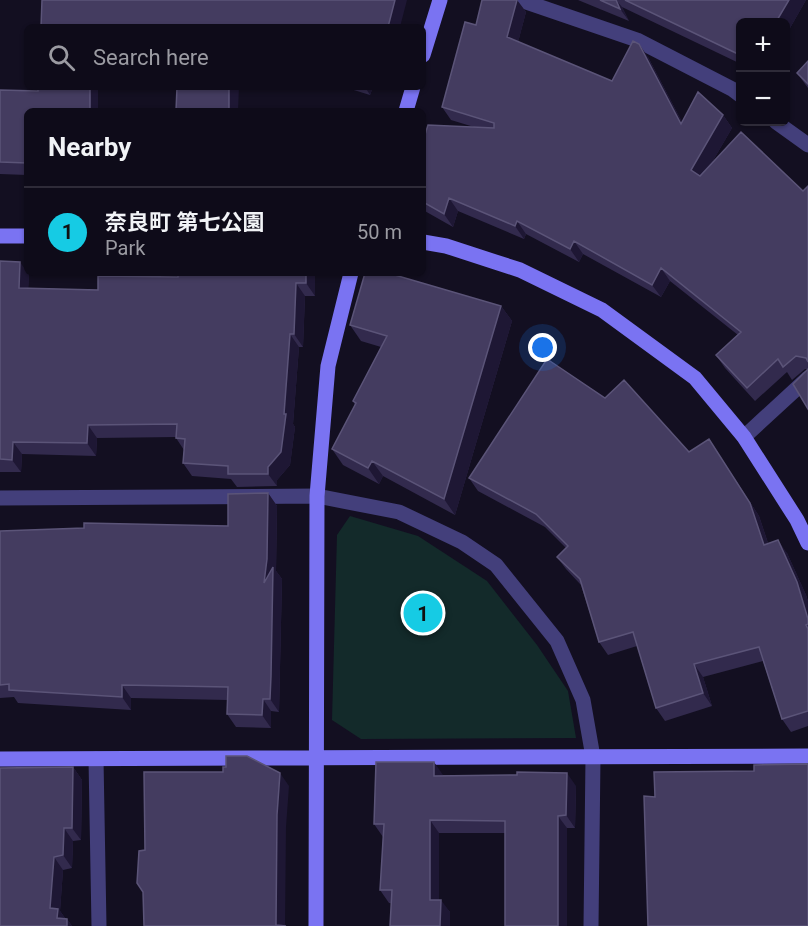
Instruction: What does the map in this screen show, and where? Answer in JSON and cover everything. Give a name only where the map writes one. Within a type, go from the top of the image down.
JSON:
[{"type":"street","points":[[426,45],[440,0]]},
{"type":"street","points":[[520,0],[637,40],[736,92]]},
{"type":"street","points":[[407,108],[412,90]]},
{"type":"street","points":[[782,126],[808,145]]},
{"type":"street","points":[[0,236],[24,236]]},
{"type":"street","points":[[426,243],[446,246],[520,270],[602,310],[695,378],[744,437],[797,520],[808,543]]},
{"type":"street","points":[[316,926],[317,496],[328,366],[350,276]]},
{"type":"street","points":[[744,437],[808,378]]},
{"type":"street","points":[[0,498],[317,496],[399,512],[462,542],[496,565],[557,641],[583,699],[592,757],[591,926]]},
{"type":"street","points":[[0,759],[808,756]]},
{"type":"street","points":[[96,759],[99,926]]},
{"type":"green space","points":[[350,516],[418,536],[487,581],[537,645],[568,691],[576,738],[361,739],[332,720],[337,535]]},
{"type":"building","points":[[42,0],[395,0],[389,24],[41,24]]},
{"type":"building","points":[[482,0],[517,0],[507,37],[612,81],[633,41],[639,44],[681,124],[698,92],[723,115],[691,170],[700,176],[741,132],[803,191],[808,186],[808,362],[806,358],[796,356],[783,367],[778,359],[747,388],[716,355],[741,332],[661,268],[652,285],[574,241],[570,249],[517,221],[515,226],[449,198],[444,214],[426,204],[426,131],[428,125],[494,128],[494,123],[442,107],[465,22],[476,25]]},
{"type":"building","points":[[600,0],[616,0],[620,9]]},
{"type":"building","points":[[625,0],[789,0],[778,18],[736,18],[736,53]]},
{"type":"building","points":[[808,61],[808,84],[797,73]]},
{"type":"building","points":[[0,90],[90,90],[90,108],[24,108],[24,163],[0,162]]},
{"type":"building","points":[[177,90],[229,90],[229,108],[176,108]]},
{"type":"building","points":[[0,261],[20,262],[19,288],[98,290],[98,276],[306,276],[306,283],[296,283],[294,334],[290,334],[284,414],[286,414],[281,452],[268,467],[268,474],[228,474],[228,466],[183,463],[185,439],[176,438],[177,424],[88,425],[87,443],[13,442],[12,460],[0,459]]},
{"type":"building","points":[[364,276],[398,276],[501,306],[444,499],[372,461],[368,468],[332,449],[356,403],[353,401],[387,336],[350,325]]},
{"type":"building","points":[[547,359],[605,398],[624,380],[689,452],[709,439],[750,503],[764,545],[778,540],[797,582],[808,619],[806,625],[808,629],[808,711],[782,719],[759,647],[694,664],[703,693],[656,708],[633,632],[599,642],[580,579],[557,557],[568,546],[536,514],[469,478]]},
{"type":"building","points":[[808,369],[808,409],[793,384]]},
{"type":"building","points":[[268,493],[267,559],[264,583],[273,567],[271,676],[270,699],[263,699],[262,715],[227,714],[228,687],[122,685],[122,697],[9,690],[9,684],[0,685],[0,531],[84,528],[84,523],[228,526],[228,494]]},
{"type":"building","points":[[226,756],[247,756],[280,773],[277,815],[276,925],[286,926],[144,926],[143,892],[137,883],[139,851],[145,850],[144,772],[223,772],[223,767],[226,767]]},
{"type":"building","points":[[376,762],[434,762],[434,776],[517,775],[517,772],[567,773],[566,815],[558,816],[558,926],[505,926],[505,821],[430,820],[430,900],[441,900],[440,926],[390,926],[392,890],[380,890],[384,824],[374,824]]},
{"type":"building","points":[[808,764],[808,926],[648,926],[644,796],[655,797],[654,772],[754,771],[754,765]]},
{"type":"building","points":[[73,767],[72,828],[64,828],[63,855],[54,857],[50,908],[58,909],[57,918],[67,919],[67,926],[0,926],[0,768]]},
{"type":"place","name":"奈良町 第七公園","points":[[423,613]]}]
